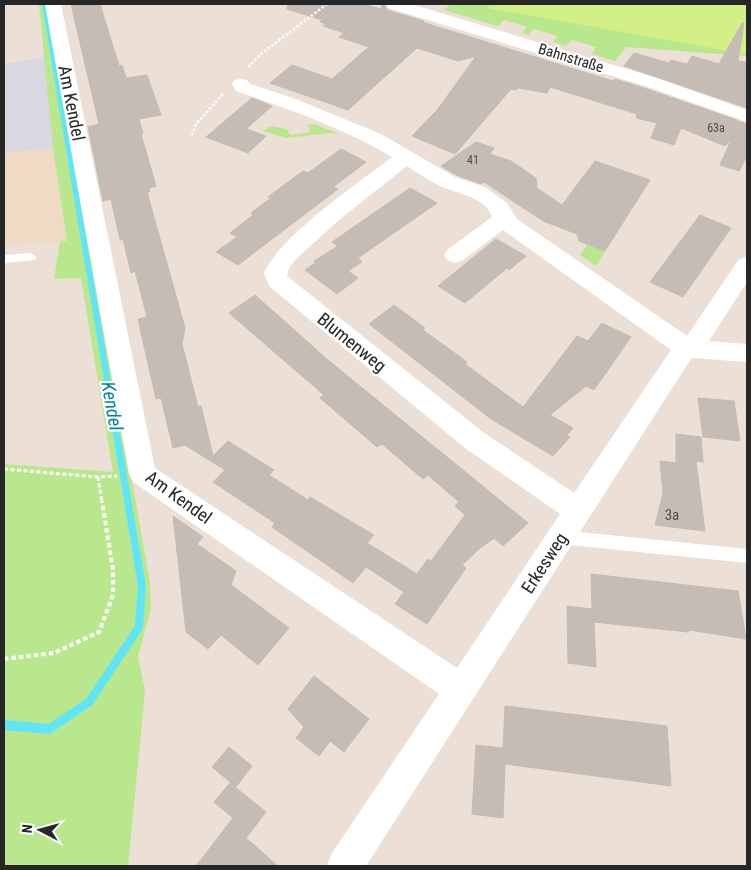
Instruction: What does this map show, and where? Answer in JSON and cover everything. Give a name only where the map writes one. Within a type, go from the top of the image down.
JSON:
[{"type":"street","name":"Am Kendel","points":[[54,4],[143,474],[460,689]]},
{"type":"street","name":"Bahnstraße","points":[[394,4],[651,82],[747,116]]},
{"type":"street","points":[[238,80],[242,87],[346,126],[407,156],[454,186],[478,192],[500,208],[504,220],[660,331],[691,349],[747,353]]},
{"type":"street","name":"Blumenweg","points":[[407,156],[331,215],[287,255],[279,264],[275,273],[277,280],[474,440],[578,511]]},
{"type":"street","points":[[455,255],[491,227],[504,220]]},
{"type":"street","name":"Erkesweg","points":[[345,866],[678,358],[683,352],[691,349],[747,265]]},
{"type":"lane","points":[[4,259],[31,257]]},
{"type":"lane","points":[[560,537],[747,556]]},
{"type":"path","points":[[192,135],[196,124],[261,54],[327,4]]},
{"type":"path","points":[[4,469],[98,477],[113,476]]},
{"type":"path","points":[[4,659],[54,653],[99,632],[108,614],[113,595],[113,570],[98,477]]},
{"type":"shaded area","points":[[45,57],[53,148],[4,153],[4,64]]},
{"type":"shaded area","points":[[53,148],[67,241],[4,245],[4,153]]},
{"type":"green space","points":[[39,4],[47,4],[150,582],[151,609],[138,656],[145,691],[128,866],[4,866],[4,464],[113,472],[81,278],[54,279],[60,241],[67,241],[53,148]]},
{"type":"green space","points":[[450,4],[747,4],[747,56],[626,47],[615,61],[592,54],[596,47],[572,40],[566,46],[553,42],[558,36],[534,29],[528,35],[522,33],[527,27],[504,20],[498,26],[444,10]]},
{"type":"green space","points":[[490,4],[747,4],[747,42],[745,54],[488,8]]},
{"type":"green space","points":[[314,124],[341,135],[331,133],[286,138],[263,131],[270,126],[287,129],[290,135],[310,132],[308,125]]},
{"type":"green space","points":[[587,244],[605,251],[596,266],[580,255]]},
{"type":"building","points":[[71,4],[100,4],[119,66],[122,65],[126,78],[147,75],[161,115],[139,119],[143,133],[141,134],[156,186],[149,188],[150,192],[147,192],[185,328],[182,344],[198,407],[201,406],[213,456],[228,441],[274,470],[269,475],[308,500],[310,497],[374,535],[367,543],[417,574],[428,559],[431,561],[465,515],[455,506],[459,502],[428,475],[423,479],[382,444],[377,447],[320,398],[324,395],[229,313],[255,295],[328,360],[528,523],[503,546],[494,538],[462,565],[466,568],[427,624],[395,604],[404,592],[366,567],[353,583],[272,527],[275,523],[213,482],[225,470],[185,445],[173,448],[161,398],[156,399],[138,319],[147,317],[135,271],[131,273],[123,239],[120,240],[111,199],[103,201],[88,127],[99,124]]},
{"type":"building","points":[[288,4],[363,4],[381,9],[382,4],[384,4],[387,10],[424,21],[422,22],[613,81],[615,79],[644,88],[737,120],[737,124],[738,121],[747,124],[747,156],[739,171],[720,165],[731,140],[725,146],[681,128],[674,145],[651,138],[657,123],[636,118],[637,114],[550,87],[547,93],[518,88],[516,90],[511,89],[455,154],[412,136],[438,109],[476,56],[458,61],[417,48],[348,110],[270,83],[292,65],[332,79],[369,47],[339,37],[344,33],[323,26],[326,24],[320,22],[322,20],[287,9]]},
{"type":"building","points":[[742,23],[744,23],[738,61],[747,62],[747,108],[624,66],[634,53],[669,63],[671,60],[687,64],[692,56],[719,64]]},
{"type":"building","points":[[252,98],[272,106],[246,129],[266,136],[248,153],[206,137]]},
{"type":"building","points":[[476,142],[494,148],[490,154],[511,161],[536,178],[537,188],[562,205],[595,161],[650,180],[605,251],[579,241],[577,234],[543,221],[484,182],[481,184],[456,175],[441,166]]},
{"type":"building","points":[[341,149],[366,162],[333,187],[338,189],[238,265],[216,252],[237,237],[230,233],[253,215],[251,213],[271,198],[268,197],[303,171],[308,173]]},
{"type":"building","points":[[410,188],[437,203],[358,258],[362,262],[348,271],[358,278],[337,294],[305,270],[316,262],[314,261],[338,246],[332,242]]},
{"type":"building","points":[[700,215],[731,228],[683,297],[650,282]]},
{"type":"building","points":[[496,239],[526,256],[509,270],[507,268],[465,303],[438,286]]},
{"type":"building","points":[[394,305],[425,328],[423,330],[467,362],[465,364],[523,407],[577,336],[588,341],[602,323],[631,337],[594,390],[586,386],[550,415],[573,428],[567,435],[570,437],[553,456],[491,419],[369,324]]},
{"type":"building","points":[[698,398],[734,401],[740,441],[703,437]]},
{"type":"building","points":[[676,434],[701,437],[703,462],[696,461],[705,531],[655,525],[663,493],[660,461],[676,463]]},
{"type":"building","points":[[173,516],[203,537],[197,544],[236,571],[231,585],[289,628],[258,665],[221,635],[208,649],[186,632]]},
{"type":"building","points":[[591,574],[738,591],[746,639],[689,630],[688,632],[594,622],[596,667],[568,663],[567,606],[592,609]]},
{"type":"building","points":[[314,676],[369,719],[344,752],[330,741],[319,756],[296,738],[304,727],[288,709]]},
{"type":"building","points":[[505,706],[667,726],[671,786],[505,764],[503,818],[472,814],[476,745],[503,748]]},
{"type":"building","points":[[229,747],[252,766],[236,787],[212,767]]},
{"type":"building","points":[[230,783],[266,812],[246,838],[278,866],[196,866],[233,818],[214,802]]},
{"type":"waterway","name":"Kendel","points":[[4,725],[50,729],[89,702],[139,627],[142,586],[44,4]]}]
